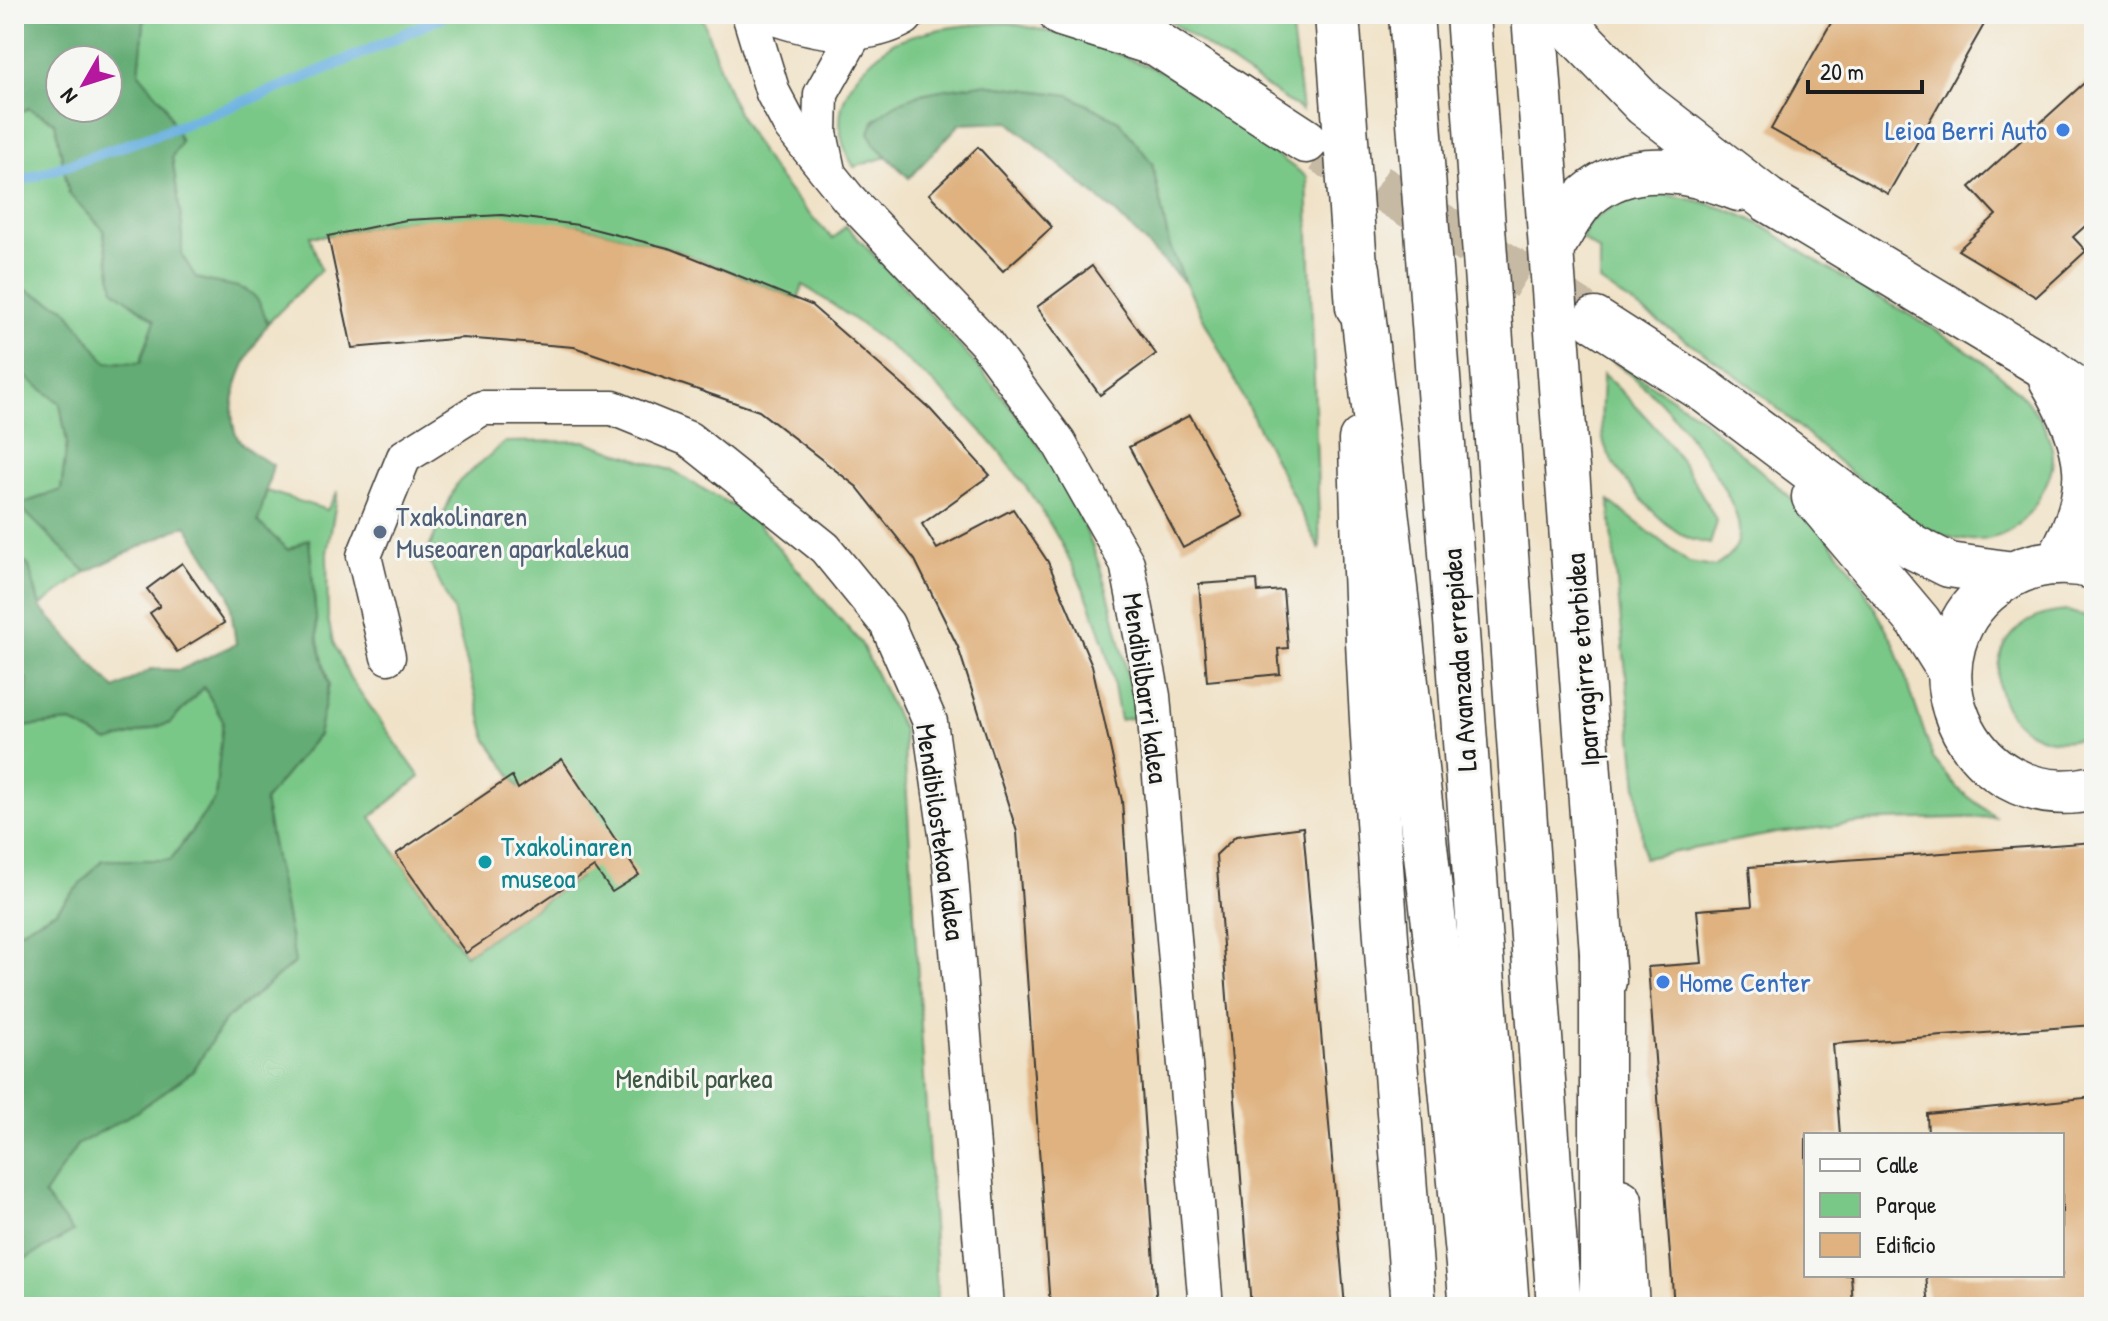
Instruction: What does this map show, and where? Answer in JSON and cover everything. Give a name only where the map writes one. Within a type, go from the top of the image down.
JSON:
[{"type":"main road","points":[[778,14],[816,26],[858,28],[902,14]]},
{"type":"main road","points":[[1061,14],[1159,45]]},
{"type":"main road","points":[[1121,14],[1159,45],[1306,141]]},
{"type":"main road","points":[[1337,14],[1358,269],[1441,984],[1472,1307]]},
{"type":"main road","name":"La Avanzada errepidea","points":[[1411,14],[1507,1307]]},
{"type":"main road","name":"La Avanzada errepidea","points":[[1468,14],[1559,1307]]},
{"type":"main road","name":"Iparragirre etorbidea","points":[[1534,14],[1627,1307]]},
{"type":"main road","points":[[1564,14],[1576,34],[1644,104],[1768,200],[2044,366],[2079,391],[2094,407]]},
{"type":"main road","points":[[1552,248],[1586,196],[1632,171],[1672,170],[1718,181],[1768,200]]},
{"type":"main road","points":[[1358,269],[1364,554],[1385,916],[1414,1307]]},
{"type":"main road","points":[[1595,320],[1707,392],[1913,547],[1949,565],[2013,574],[2076,565],[2087,472],[2067,405],[2044,366]]},
{"type":"main road","points":[[1707,392],[1844,528],[1919,622],[1949,670]]},
{"type":"main road","points":[[2013,574],[1993,586],[1969,613],[1953,646],[1949,670],[1950,695],[1957,719],[1968,741],[1985,761],[2028,786],[2053,792],[2094,788]]},
{"type":"main road","points":[[1602,942],[1602,1307]]},
{"type":"street","name":"Mendibilbarri kalea","points":[[749,14],[773,93],[791,127],[848,198],[985,342],[1059,443],[1127,563],[1153,696],[1206,1307]]},
{"type":"street","name":"Mendibilbarri kalea","points":[[828,172],[820,133],[821,94],[858,28]]},
{"type":"street","name":"Mendibilostekoa kalea","points":[[388,657],[364,556],[404,457],[482,408],[613,408],[664,428],[689,439],[825,548],[887,624],[930,722],[950,863],[986,1307]]},
{"type":"green space","points":[[14,14],[145,14],[139,73],[164,103],[181,142],[172,157],[182,226],[182,255],[196,278],[242,288],[257,299],[263,309],[267,324],[240,375],[232,418],[241,443],[273,465],[258,522],[288,550],[309,539],[318,641],[329,685],[318,735],[264,801],[295,962],[224,1021],[193,1071],[136,1112],[77,1145],[44,1195],[73,1232],[14,1265],[14,934],[56,911],[102,860],[171,860],[215,799],[223,721],[204,687],[170,723],[108,742],[71,722],[21,727],[28,680],[14,670],[14,554],[29,566],[40,607],[115,689],[151,669],[180,670],[236,644],[229,594],[186,525],[86,572],[18,505],[61,490],[67,443],[60,403],[14,368],[14,281],[17,286],[65,308],[106,362],[140,363],[155,320],[114,290],[103,229],[69,194],[55,124],[124,124],[124,44],[44,44],[44,116],[28,108],[14,118]]},
{"type":"green space","points":[[145,14],[701,14],[739,115],[774,172],[833,239],[846,226],[942,326],[1003,397],[1056,473],[1078,513],[1098,562],[1136,717],[1120,720],[1107,652],[1081,584],[1054,530],[1022,481],[986,436],[946,395],[902,356],[803,285],[798,299],[672,249],[578,225],[406,220],[328,236],[310,236],[321,270],[267,324],[262,310],[249,293],[196,278],[182,255],[182,226],[172,157],[139,73]]},
{"type":"green space","points":[[1159,14],[1290,14],[1302,111],[1165,18]]},
{"type":"green space","points":[[1009,23],[1074,37],[1163,72],[1307,177],[1320,550],[1186,284],[1169,244],[1152,163],[1068,95],[983,84],[918,94],[874,120],[869,132],[886,157],[854,167],[842,137],[842,109],[853,82],[874,58],[896,41],[926,32],[967,25]]},
{"type":"green space","points":[[983,84],[1069,95],[1119,121],[1152,163],[1169,244],[1186,284],[1117,214],[1009,122],[960,124],[909,178],[874,144],[869,132],[889,108],[918,95]]},
{"type":"green space","points":[[28,108],[44,116],[44,124],[55,124],[69,194],[103,229],[114,290],[155,320],[140,363],[106,362],[65,308],[17,286],[14,281],[14,118]]},
{"type":"green space","points":[[1636,191],[1699,201],[1748,218],[1957,343],[2005,380],[2037,415],[2048,434],[2053,455],[2050,475],[2026,517],[2004,534],[1990,539],[1956,539],[1932,531],[1877,494],[1744,381],[1600,282],[1600,252],[1582,239],[1589,223]]},
{"type":"green space","points":[[1603,353],[1699,416],[1808,513],[1858,578],[1894,643],[1933,758],[1957,788],[1995,817],[1884,820],[1777,833],[1644,858],[1609,501],[1689,563],[1714,567],[1734,550],[1739,534],[1737,520],[1722,485],[1686,431],[1650,392]]},
{"type":"green space","points":[[14,368],[60,403],[67,443],[61,490],[19,505],[86,572],[40,606],[29,566],[14,554]]},
{"type":"green space","points":[[1603,374],[1654,425],[1693,479],[1717,522],[1710,544],[1675,530],[1638,496],[1617,468],[1604,443],[1601,418]]},
{"type":"green space","name":"Mendibil parkea","points":[[584,441],[670,470],[752,517],[861,643],[903,730],[938,1307],[14,1307],[14,1265],[73,1232],[43,1195],[77,1145],[136,1112],[193,1071],[224,1021],[295,962],[264,801],[318,735],[329,684],[318,641],[309,539],[288,550],[257,522],[267,491],[327,510],[338,491],[327,553],[328,618],[333,642],[350,678],[420,777],[371,817],[465,955],[580,877],[487,740],[453,610],[426,555],[457,483],[505,442]]},
{"type":"green space","points":[[2067,611],[2094,619],[2094,734],[2059,740],[2030,733],[2010,715],[2000,690],[1999,664],[2009,639],[2031,620]]},
{"type":"green space","points":[[14,670],[28,680],[22,727],[71,722],[108,742],[170,723],[204,687],[223,721],[215,799],[170,860],[102,860],[56,911],[14,934]]},
{"type":"building","points":[[1836,14],[1990,14],[1888,194],[1771,129]]},
{"type":"building","name":"Leioa Berri Auto","points":[[2094,74],[2094,218],[2073,237],[2086,251],[2036,297],[1958,250],[1996,215],[1970,187]]},
{"type":"building","points":[[978,147],[1052,227],[1003,271],[929,194]]},
{"type":"building","points":[[502,215],[578,225],[672,249],[811,305],[930,409],[990,475],[922,524],[937,549],[1013,509],[1048,562],[1092,665],[1122,801],[1157,1307],[1050,1307],[1017,832],[958,647],[915,560],[857,487],[759,411],[574,347],[463,338],[352,348],[328,236],[406,220]]},
{"type":"building","points":[[1092,266],[1156,354],[1100,395],[1037,307]]},
{"type":"building","points":[[1190,415],[1244,516],[1183,548],[1129,447]]},
{"type":"building","points":[[182,563],[224,623],[177,652],[150,613],[160,606],[147,589]]},
{"type":"building","points":[[1257,580],[1258,592],[1283,590],[1288,648],[1278,649],[1280,674],[1207,681],[1199,584]]},
{"type":"building","name":"Txakolinaren museoa","points":[[562,759],[639,875],[612,892],[594,867],[466,953],[396,854],[512,776],[518,789]]},
{"type":"building","points":[[1303,827],[1345,1307],[1251,1307],[1216,855],[1236,836]]},
{"type":"building","points":[[2094,842],[2094,1025],[1833,1044],[1840,1133],[1804,1133],[1804,1277],[1851,1277],[1853,1307],[1674,1307],[1648,967],[1702,963],[1697,910],[1752,906],[1749,867]]},
{"type":"building","points":[[2094,1097],[2094,1304],[1929,1307],[1926,1277],[2064,1277],[2064,1133],[1928,1133],[1927,1114]]},
{"type":"waterway","points":[[14,183],[234,106],[447,14]]},
{"type":"tunnel","points":[[1321,151],[1583,313]]},
{"type":"place","name":"Leioa Berri Auto","points":[[2063,130]]},
{"type":"place","name":"Txakolinaren Museoaren aparkalekua","points":[[380,532]]},
{"type":"place","name":"Txakolinaren museoa","points":[[485,862]]},
{"type":"place","name":"Home Center","points":[[1663,982]]}]
